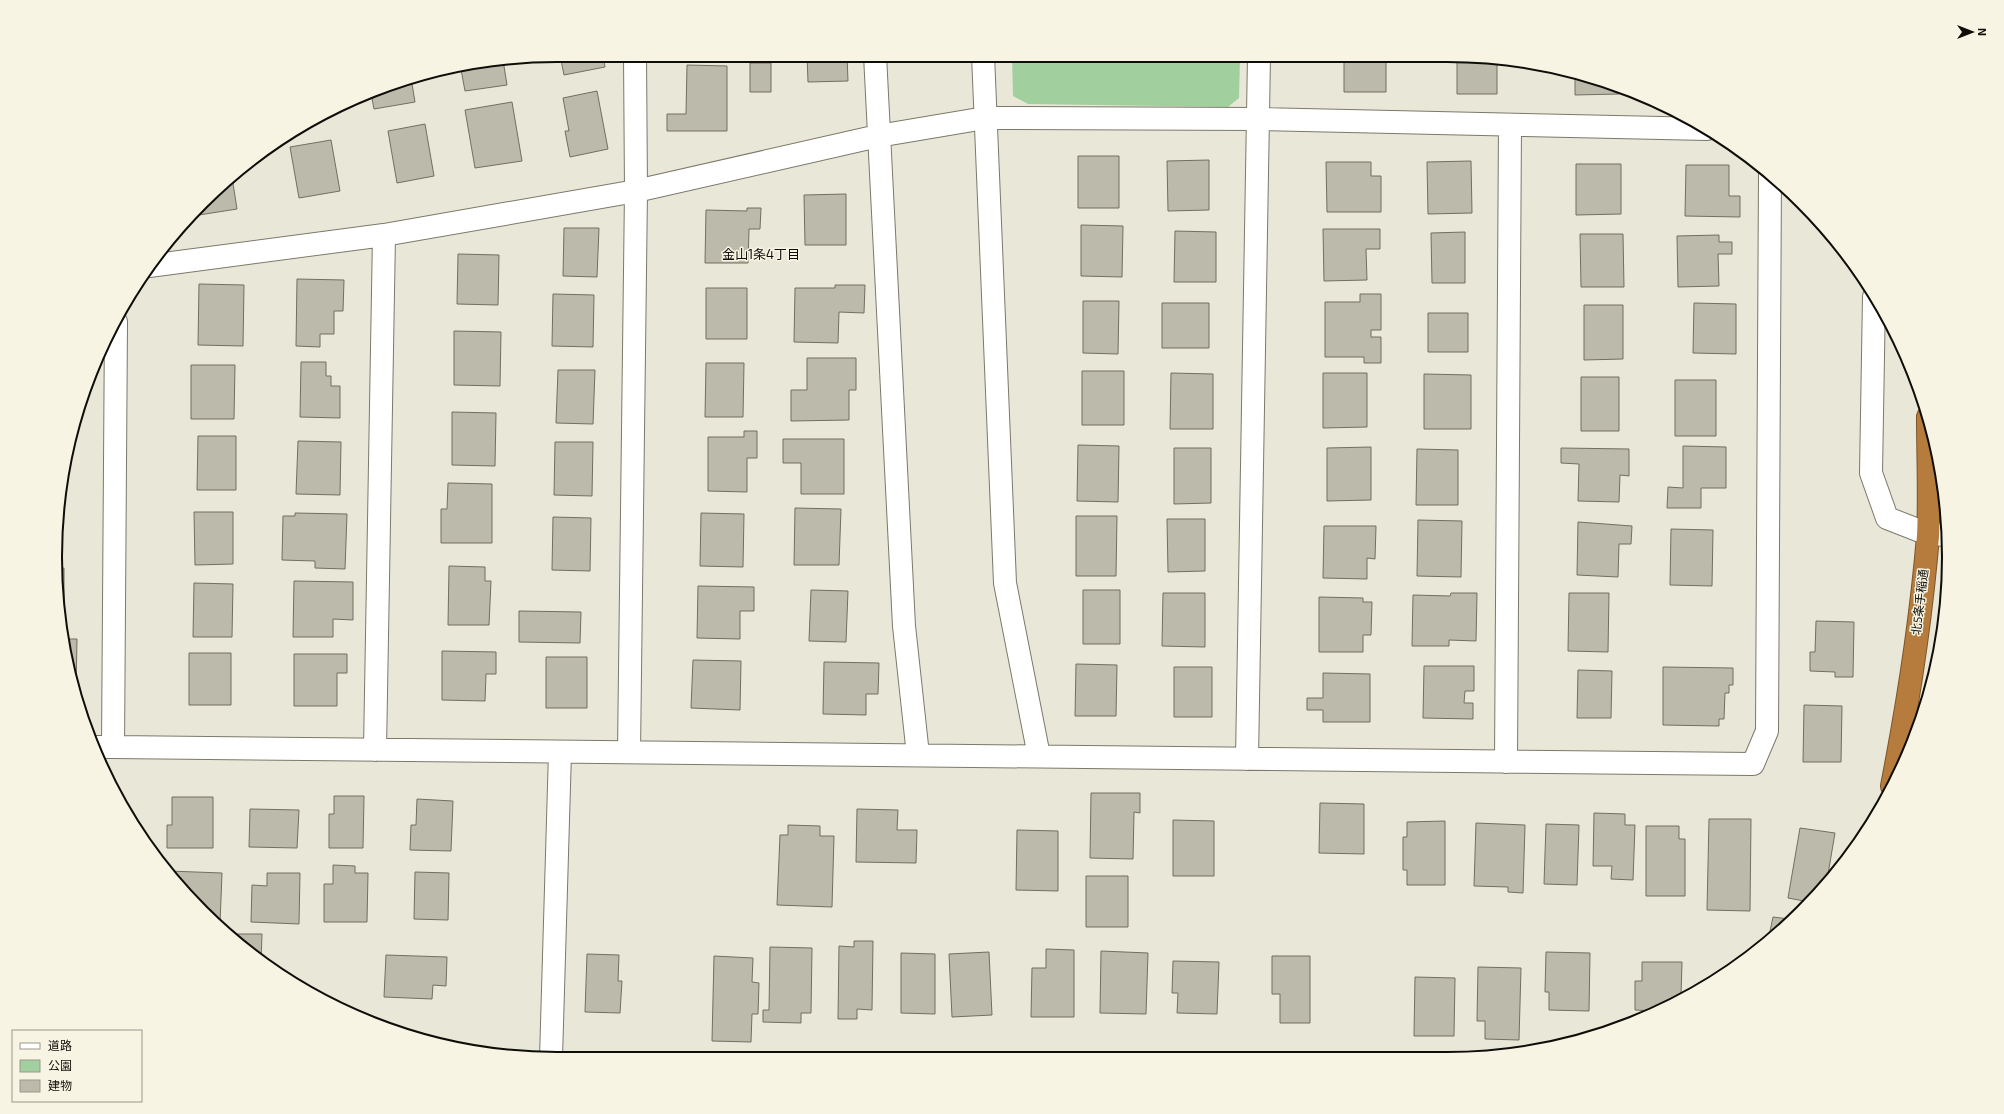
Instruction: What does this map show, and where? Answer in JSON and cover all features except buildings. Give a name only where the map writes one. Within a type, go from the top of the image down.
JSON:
[{"type":"highway","name":"北5条手稲通","points":[[1896,765],[1906,708],[1920,611],[1938,535],[1931,457]]},
{"type":"street","points":[[629,752],[636,191],[635,62]]},
{"type":"street","points":[[875,62],[904,626],[918,755]]},
{"type":"street","points":[[983,62],[1005,583],[1039,756]]},
{"type":"street","points":[[1247,758],[1259,62]]},
{"type":"street","points":[[158,265],[384,235],[636,191],[878,136],[985,118],[1258,118],[1696,129]]},
{"type":"street","points":[[1506,762],[1510,125]]},
{"type":"street","points":[[116,333],[103,747],[1753,764],[1767,731],[1770,182]]},
{"type":"street","points":[[376,750],[384,235]]},
{"type":"street","points":[[1874,306],[1871,473],[1887,518],[1938,535]]},
{"type":"street","points":[[551,1052],[560,752]]},
{"type":"green space","points":[[1012,62],[1240,62],[1239,98],[1228,107],[1028,104],[1013,96]]},
{"type":"district","name":"金山1条4丁目","points":[[761,254]]}]
